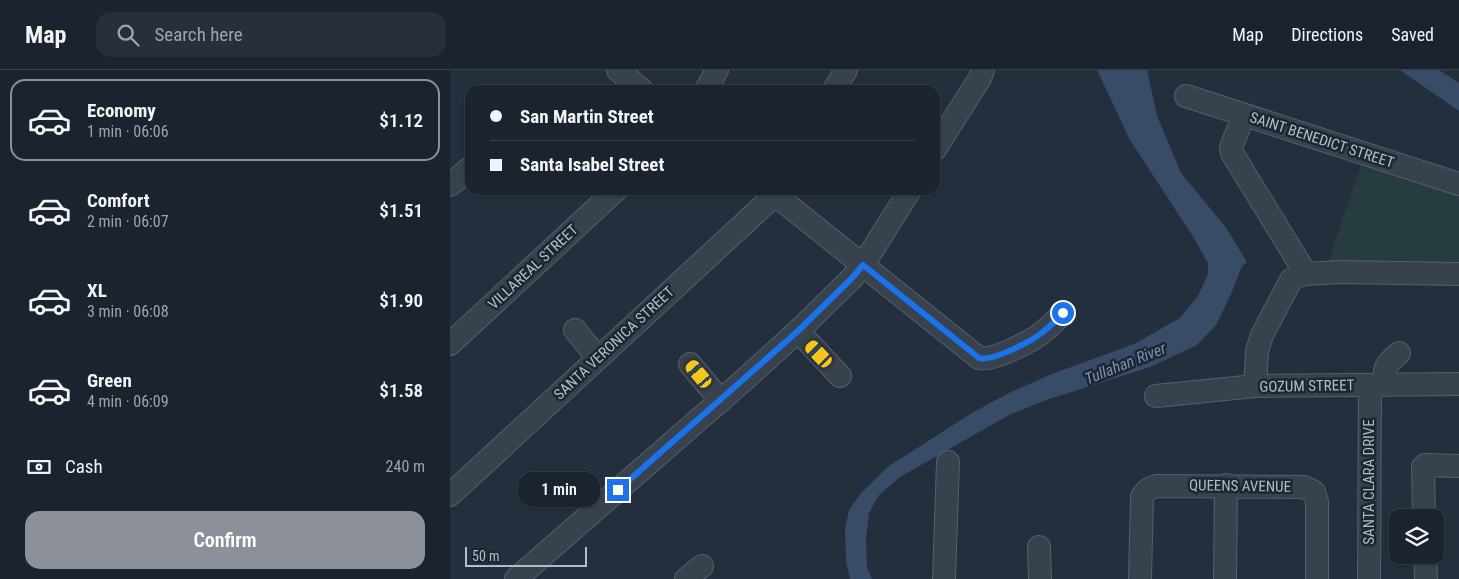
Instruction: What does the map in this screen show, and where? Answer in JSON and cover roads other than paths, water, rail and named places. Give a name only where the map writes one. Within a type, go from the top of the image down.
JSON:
[{"type":"street","points":[[618,70],[636,85]]},
{"type":"street","points":[[709,85],[717,70]]},
{"type":"street","points":[[837,85],[846,70]]},
{"type":"street","points":[[940,141],[983,70]]},
{"type":"street","name":"SAINT BENEDICT STREET","points":[[1186,96],[1459,184]]},
{"type":"street","points":[[1244,115],[1231,147],[1232,153],[1306,274]]},
{"type":"street","points":[[450,186],[465,172]]},
{"type":"street","name":"VILLAREAL STREET","points":[[450,344],[611,195]]},
{"type":"street","name":"SANTA VERONICA STREET","points":[[450,495],[771,195]]},
{"type":"street","points":[[778,195],[979,358],[990,358],[1025,344],[1042,333],[1063,313]]},
{"type":"street","points":[[516,579],[720,401],[798,331],[852,278],[863,265],[907,195]]},
{"type":"street","points":[[1255,386],[1257,351],[1262,335],[1291,280],[1297,276],[1339,272],[1459,274]]},
{"type":"street","points":[[575,330],[598,358]]},
{"type":"street","points":[[798,331],[840,376]]},
{"type":"street","name":"SANTA CLARA DRIVE","points":[[1369,579],[1377,386],[1384,375],[1387,363],[1399,353]]},
{"type":"street","points":[[690,364],[720,401]]},
{"type":"street","name":"GOZUM STREET","points":[[1156,396],[1255,386],[1459,384]]},
{"type":"street","points":[[944,579],[948,462]]},
{"type":"street","points":[[1424,509],[1425,465],[1459,466]]},
{"type":"street","name":"QUEENS AVENUE","points":[[1140,579],[1142,497],[1149,488],[1157,486],[1304,487],[1314,492],[1317,502],[1317,579]]},
{"type":"street","points":[[1225,579],[1226,486]]},
{"type":"street","points":[[1039,547],[1040,579]]},
{"type":"street","points":[[1425,564],[1426,579]]},
{"type":"water","name":"Tullahan River","points":[[1097,70],[1147,70],[1157,116],[1181,173],[1227,229],[1247,262],[1242,266],[1216,325],[1197,345],[1150,367],[1046,400],[1009,415],[900,477],[879,495],[869,513],[866,539],[867,568],[872,579],[850,579],[846,561],[845,529],[849,510],[861,493],[889,466],[972,413],[1007,394],[1052,374],[1134,344],[1180,318],[1198,296],[1208,274],[1208,263],[1130,140]]},
{"type":"water","points":[[1400,70],[1439,70],[1459,83],[1459,111]]}]
